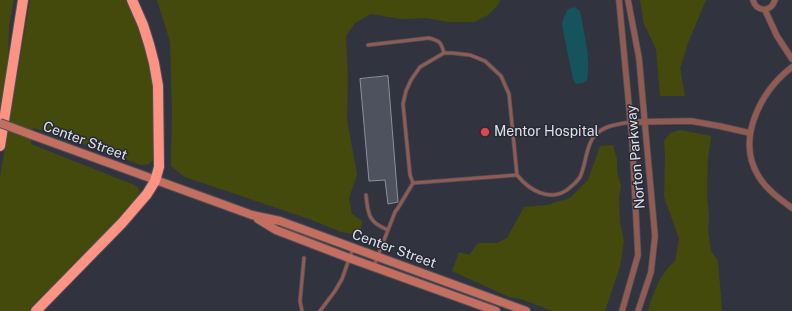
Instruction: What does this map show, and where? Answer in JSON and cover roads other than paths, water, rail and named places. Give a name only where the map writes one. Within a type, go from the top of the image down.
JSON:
[{"type":"highway","points":[[0,146],[23,0]]},
{"type":"highway","points":[[36,311],[118,228],[156,181],[159,167],[158,86],[149,44],[132,0]]},
{"type":"main road","name":"Center Street","points":[[0,123],[156,181],[252,215],[280,221],[526,311]]},
{"type":"main road","name":"Center Street","points":[[252,215],[276,230],[496,311]]},
{"type":"street","name":"Norton Parkway","points":[[619,0],[631,122],[638,255],[622,311]]},
{"type":"street","name":"Norton Parkway","points":[[628,0],[639,58],[655,236],[650,272],[638,311]]},
{"type":"street","points":[[753,0],[755,6],[765,10],[772,6],[775,0]]},
{"type":"street","points":[[765,10],[777,36],[792,59]]},
{"type":"street","points":[[792,67],[777,81],[762,103],[753,122],[750,133],[749,153],[756,171],[764,184],[772,193],[792,208]]},
{"type":"street","points":[[631,122],[691,121],[750,133]]},
{"type":"lane","points":[[368,45],[429,38],[442,43],[444,53]]},
{"type":"lane","points":[[413,183],[410,175],[403,104],[406,91],[411,80],[420,67],[444,53],[470,55],[485,61],[502,76],[509,94],[517,175],[528,187],[539,192],[551,196],[563,192],[573,185],[580,176],[588,150],[596,135],[611,126],[631,122]]},
{"type":"lane","points":[[413,183],[517,175]]},
{"type":"lane","points":[[374,267],[395,212],[413,183]]},
{"type":"lane","points":[[366,195],[369,217],[379,227],[388,230]]},
{"type":"lane","points":[[320,311],[336,292],[353,248]]},
{"type":"lane","points":[[302,311],[300,301],[304,258]]},
{"type":"water","points":[[574,7],[580,11],[588,63],[587,80],[583,83],[576,84],[573,79],[562,25],[568,9]]},
{"type":"place","name":"Mentor Hospital","points":[[485,132]]}]
